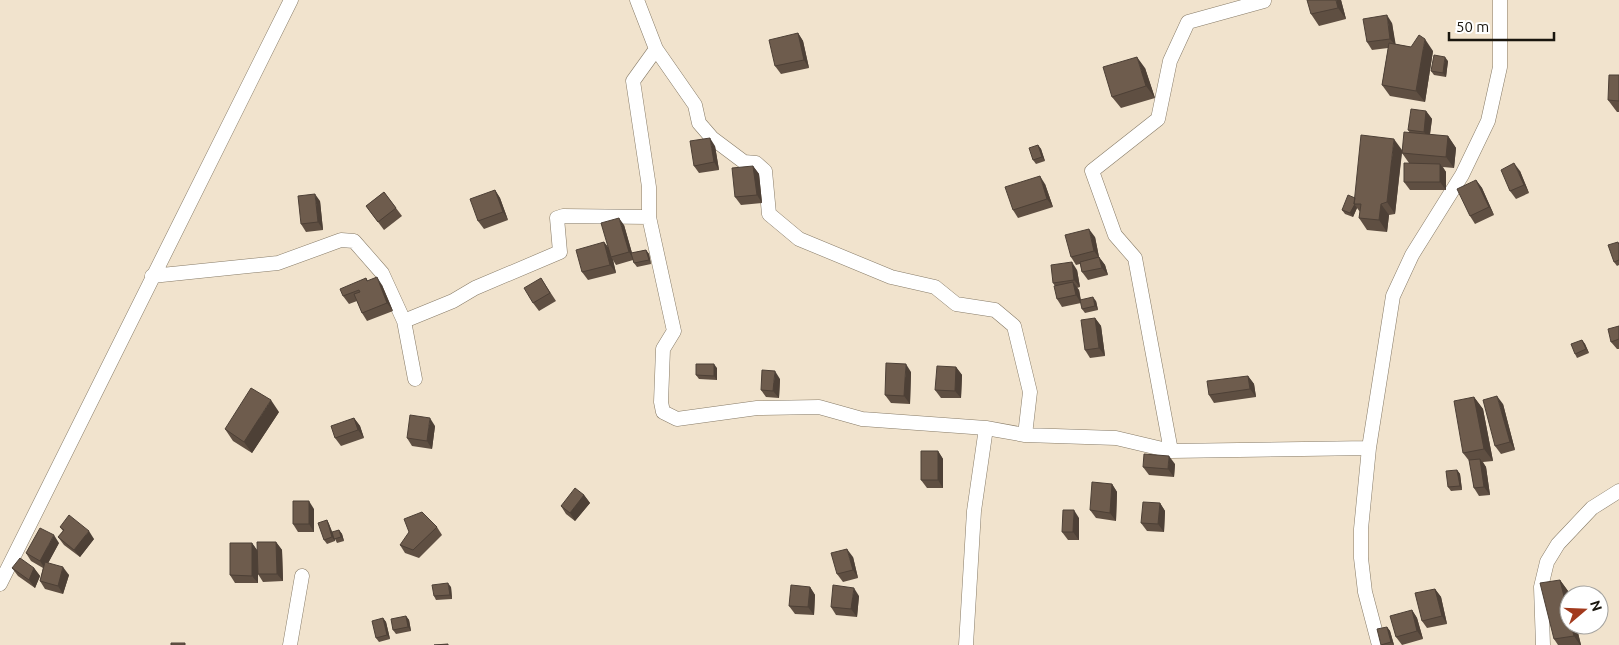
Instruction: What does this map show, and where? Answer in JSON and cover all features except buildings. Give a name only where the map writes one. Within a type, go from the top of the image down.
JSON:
[{"type":"street","points":[[0,584],[290,0]]},
{"type":"street","points":[[637,0],[656,49],[695,105],[699,123],[712,138],[744,162],[756,163],[765,171],[770,214],[799,239],[891,277],[936,287],[956,304],[995,310],[1014,326],[1030,392],[1025,435]]},
{"type":"street","points":[[1379,645],[1364,592],[1361,529],[1369,448],[1393,296],[1412,255],[1462,175],[1488,121],[1500,67],[1500,0]]},
{"type":"street","points":[[1171,450],[1135,258],[1115,235],[1092,172],[1158,119],[1170,61],[1188,22],[1264,1]]},
{"type":"street","points":[[656,49],[633,81],[649,186],[649,217],[674,332],[663,349],[661,402],[663,412],[677,419],[757,408],[819,407],[862,419],[986,428],[1025,435],[1116,438],[1171,450],[1369,448]]},
{"type":"street","points":[[404,320],[453,301],[476,288],[560,252],[557,218],[563,216],[649,217]]},
{"type":"street","points":[[152,276],[278,263],[341,240],[354,241],[382,273],[404,320],[414,379]]},
{"type":"street","points":[[966,645],[974,511],[986,428]]},
{"type":"street","points":[[1543,645],[1540,587],[1547,562],[1558,544],[1592,508],[1619,491]]},
{"type":"street","points":[[290,645],[302,576]]}]
